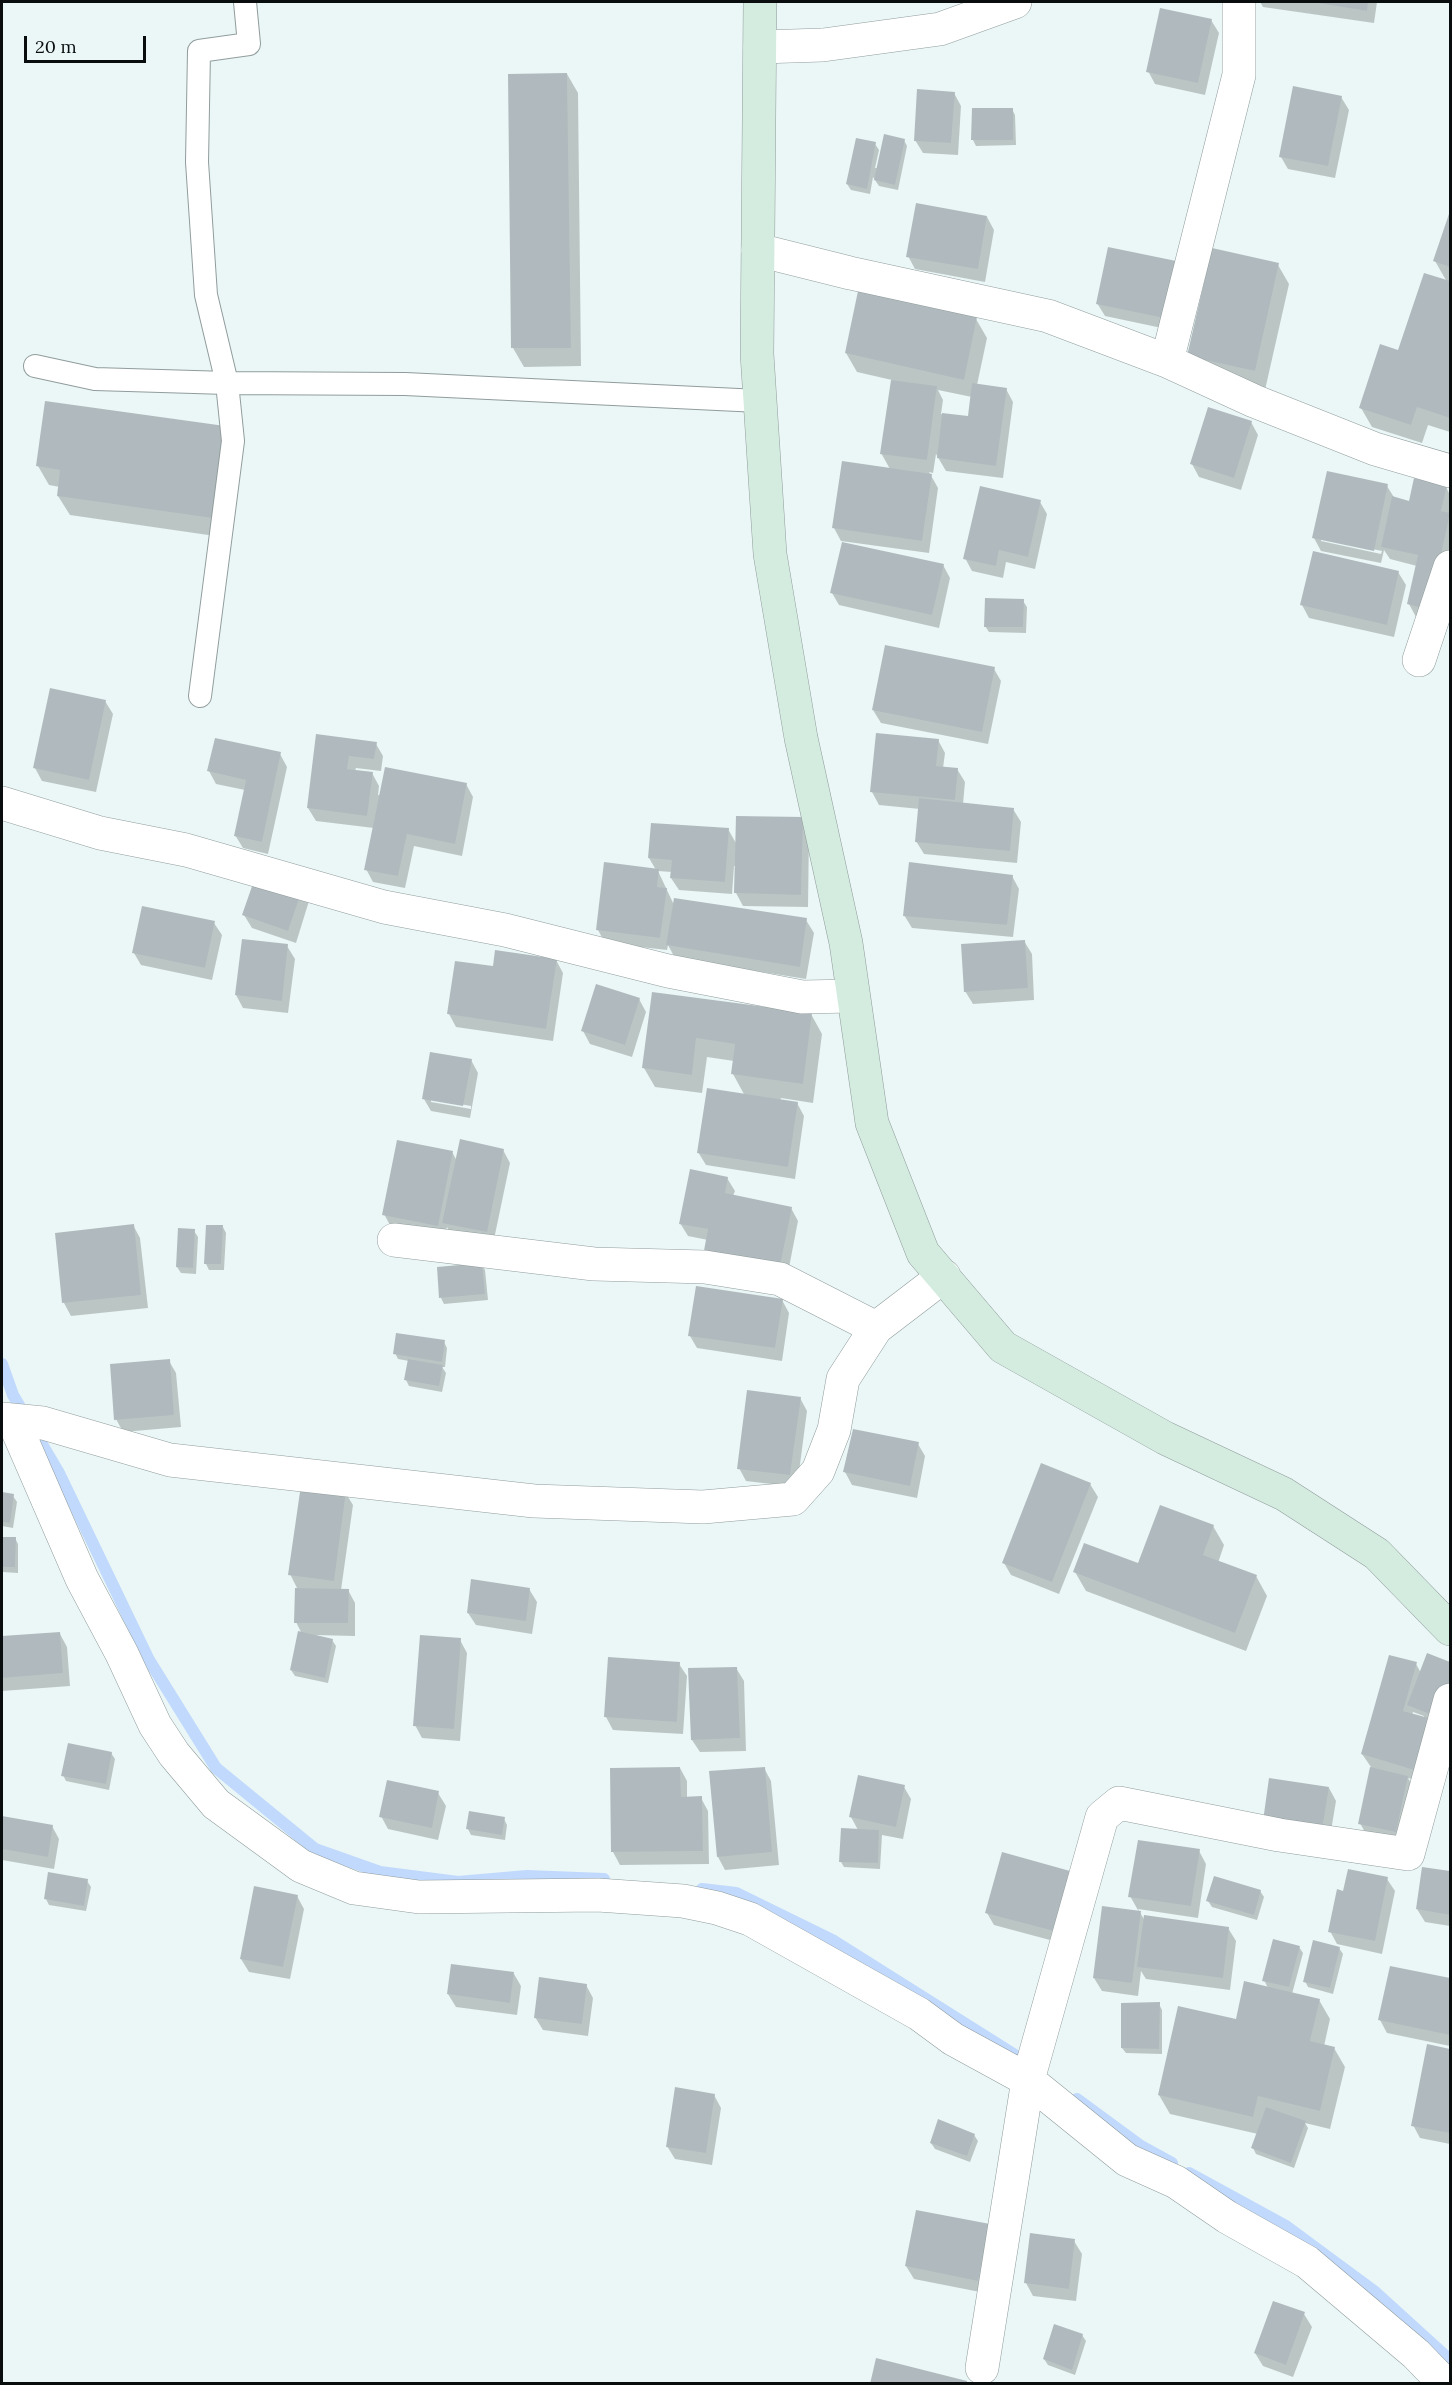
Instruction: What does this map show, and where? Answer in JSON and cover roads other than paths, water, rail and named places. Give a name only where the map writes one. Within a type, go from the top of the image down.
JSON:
[{"type":"street","points":[[760,2],[757,354],[770,554],[801,738],[846,943],[872,1122],[923,1253],[1004,1347],[1165,1438],[1284,1494],[1377,1554],[1450,1629]]},
{"type":"street","points":[[760,47],[823,45],[940,29],[1015,2]]},
{"type":"street","points":[[1167,361],[1239,75],[1239,2]]},
{"type":"street","points":[[758,250],[850,273],[1048,316],[1167,361],[1254,402],[1375,449],[1450,471]]},
{"type":"street","points":[[1419,660],[1450,567]]},
{"type":"street","points":[[2,803],[100,833],[186,850],[384,907],[505,930],[668,971],[802,997],[853,996]]},
{"type":"street","points":[[394,1240],[594,1264],[705,1267],[780,1279],[876,1328]]},
{"type":"street","points":[[19,1421],[170,1460],[534,1501],[703,1507],[793,1499],[818,1471],[834,1430],[843,1379],[876,1328],[944,1276]]},
{"type":"street","points":[[19,1421],[82,1579],[122,1654],[155,1725],[174,1754],[216,1804],[301,1866],[354,1888],[419,1897],[598,1895],[683,1901],[717,1908],[750,1919],[919,2014],[953,2039],[1028,2080],[1127,2160],[1176,2182],[1227,2217],[1307,2262],[1416,2354],[1445,2384]]},
{"type":"street","points":[[982,2368],[1028,2080],[1102,1816],[1119,1803],[1279,1835],[1408,1854],[1450,1700]]},
{"type":"lane","points":[[200,696],[233,441],[227,383],[206,295],[197,162],[199,51],[249,44],[244,2]]},
{"type":"lane","points":[[35,366],[95,379],[227,383],[405,384],[759,401]]},
{"type":"waterway","points":[[2,1364],[13,1395],[59,1473],[149,1660],[216,1768],[315,1849],[380,1872],[458,1882],[527,1876],[604,1879]]},
{"type":"waterway","points":[[702,1889],[736,1893],[834,1941],[1015,2055]]},
{"type":"waterway","points":[[1077,2099],[1141,2146],[1172,2163]]},
{"type":"waterway","points":[[1189,2173],[1286,2226],[1374,2291],[1450,2360]]}]
